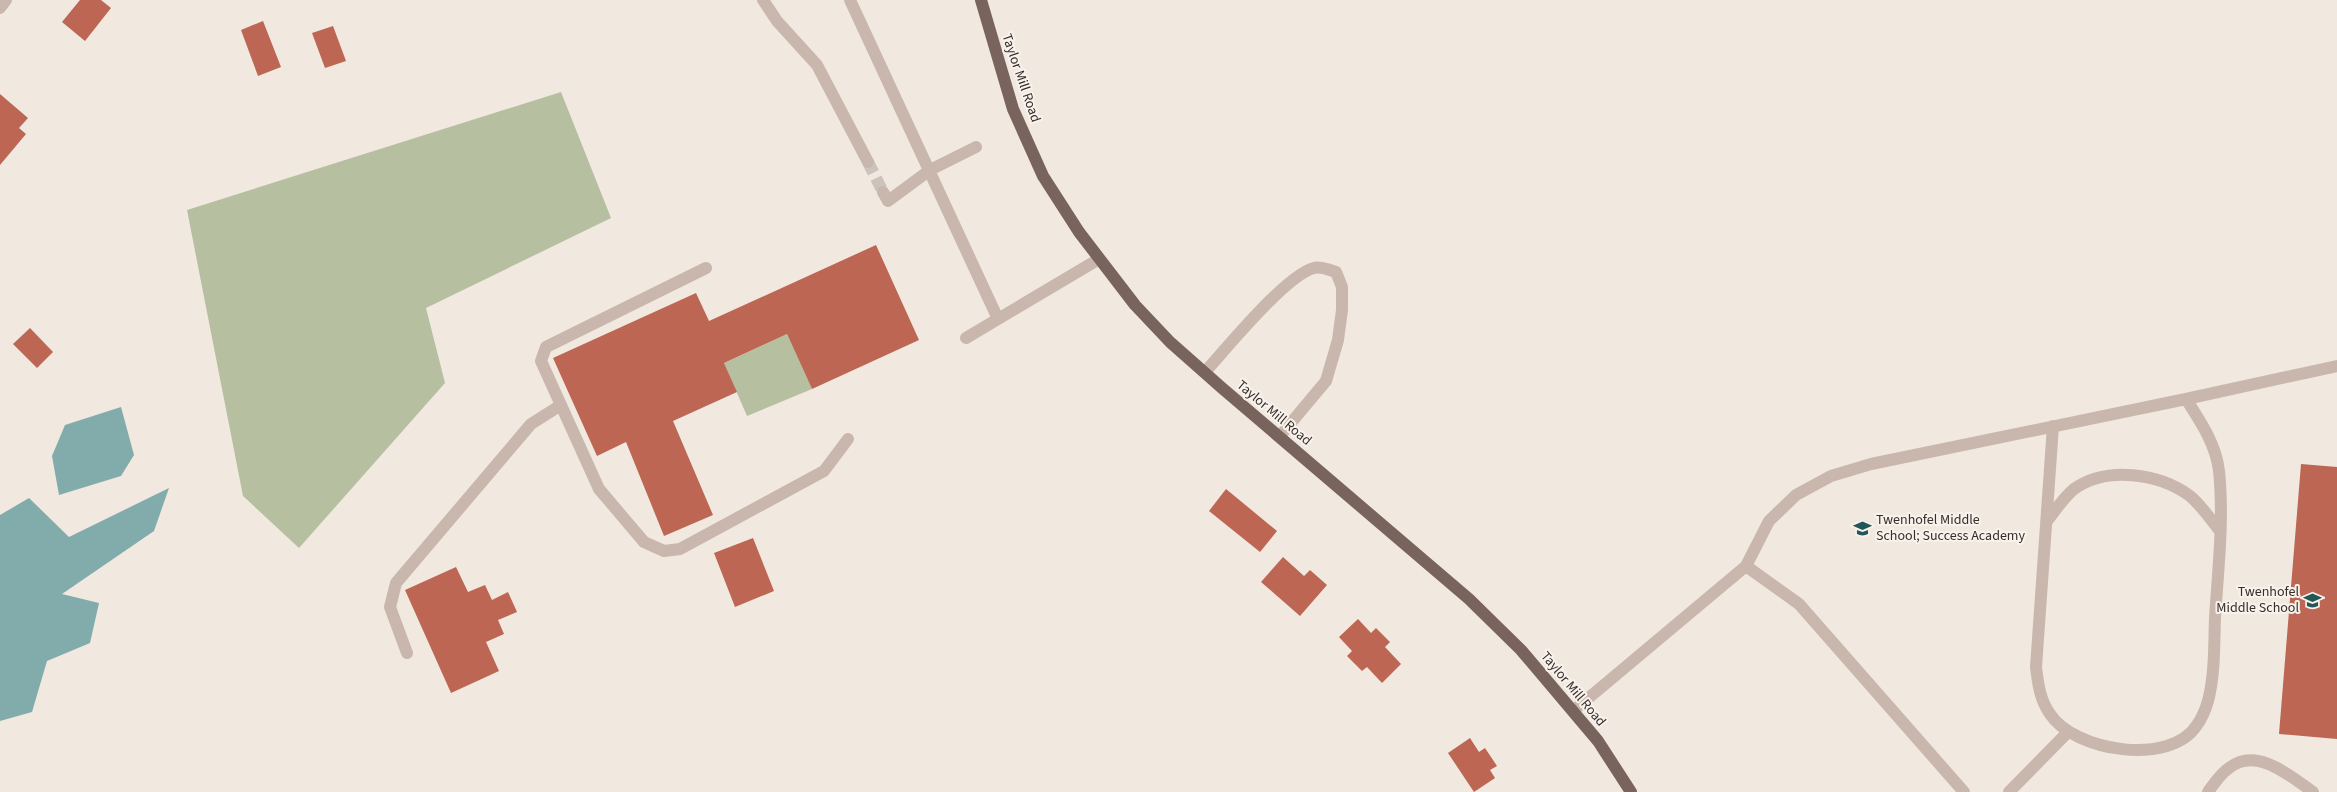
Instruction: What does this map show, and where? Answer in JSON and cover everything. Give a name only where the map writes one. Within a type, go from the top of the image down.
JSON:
[{"type":"main road","name":"Taylor Mill Road","points":[[981,0],[1013,109],[1043,176],[1079,232],[1135,305],[1170,342],[1469,599],[1521,650],[1598,741],[1631,792]]},
{"type":"street","points":[[0,8],[6,0]]},
{"type":"street","points":[[764,0],[777,21],[817,65],[868,162]]},
{"type":"street","points":[[850,0],[998,319]]},
{"type":"street","points":[[883,192],[888,202],[930,170],[976,146]]},
{"type":"street","points":[[966,338],[1100,259]]},
{"type":"street","points":[[1205,372],[1261,310],[1300,273],[1316,267],[1336,272],[1342,288],[1342,310],[1338,340],[1326,381],[1280,436]]},
{"type":"street","points":[[706,268],[546,347],[541,361],[599,489],[644,542],[664,550],[680,549],[824,471],[848,439]]},
{"type":"street","points":[[1573,711],[1746,566],[1769,521],[1796,495],[1831,476],[1871,464],[2337,366]]},
{"type":"street","points":[[2053,426],[2037,675],[2039,691],[2050,714],[2068,732],[2110,747],[2139,751],[2157,749],[2177,742],[2197,726],[2208,702],[2212,677],[2220,531],[2219,469],[2206,430],[2186,399]]},
{"type":"street","points":[[407,653],[390,607],[396,582],[531,424],[561,405]]},
{"type":"street","points":[[2046,521],[2074,490],[2100,477],[2134,476],[2165,482],[2191,497],[2220,531]]},
{"type":"street","points":[[1746,566],[1799,604],[1964,792]]},
{"type":"street","points":[[2009,792],[2068,732]]},
{"type":"street","points":[[2208,792],[2229,767],[2242,762],[2256,760],[2276,766],[2313,792]]},
{"type":"green space","points":[[561,92],[611,218],[426,308],[445,383],[299,548],[243,496],[187,210]]},
{"type":"green space","points":[[787,334],[812,389],[747,416],[724,363]]},
{"type":"water","points":[[121,407],[134,455],[121,476],[59,495],[52,456],[65,425]]},
{"type":"water","points":[[169,488],[154,531],[62,594],[99,603],[90,643],[47,661],[32,712],[0,721],[0,515],[29,498],[69,537]]},
{"type":"building","points":[[80,0],[101,0],[111,8],[85,41],[62,22]]},
{"type":"building","points":[[263,21],[281,67],[258,76],[241,30]]},
{"type":"building","points":[[333,26],[346,61],[325,68],[312,33]]},
{"type":"building","points":[[0,94],[28,118],[19,128],[26,134],[0,165]]},
{"type":"building","points":[[876,245],[919,340],[812,389],[787,334],[724,363],[737,392],[673,421],[713,515],[664,536],[626,442],[597,456],[553,358],[696,293],[709,321]]},
{"type":"building","points":[[30,328],[53,352],[37,368],[13,344]]},
{"type":"building","name":"Twenhofel Middle School","points":[[2301,464],[2337,467],[2337,739],[2279,734]]},
{"type":"building","points":[[1226,489],[1277,531],[1260,552],[1209,511]]},
{"type":"building","points":[[753,538],[774,591],[735,607],[714,553]]},
{"type":"building","points":[[1283,557],[1304,576],[1310,570],[1327,585],[1300,616],[1261,582]]},
{"type":"building","points":[[456,567],[468,592],[485,585],[492,600],[508,592],[517,612],[498,620],[504,634],[486,642],[499,671],[451,693],[405,590]]},
{"type":"building","points":[[1358,619],[1371,633],[1376,628],[1390,642],[1385,647],[1401,664],[1382,683],[1367,667],[1362,671],[1347,656],[1352,651],[1339,637]]},
{"type":"building","points":[[1470,738],[1479,752],[1485,748],[1497,766],[1490,770],[1495,778],[1474,792],[1448,753]]},
{"type":"tunnel","points":[[868,162],[883,192]]},
{"type":"place","name":"Twenhofel Middle School; Success Academy","points":[[1862,528]]},
{"type":"place","name":"Twenhofel Middle School","points":[[2313,600]]}]
